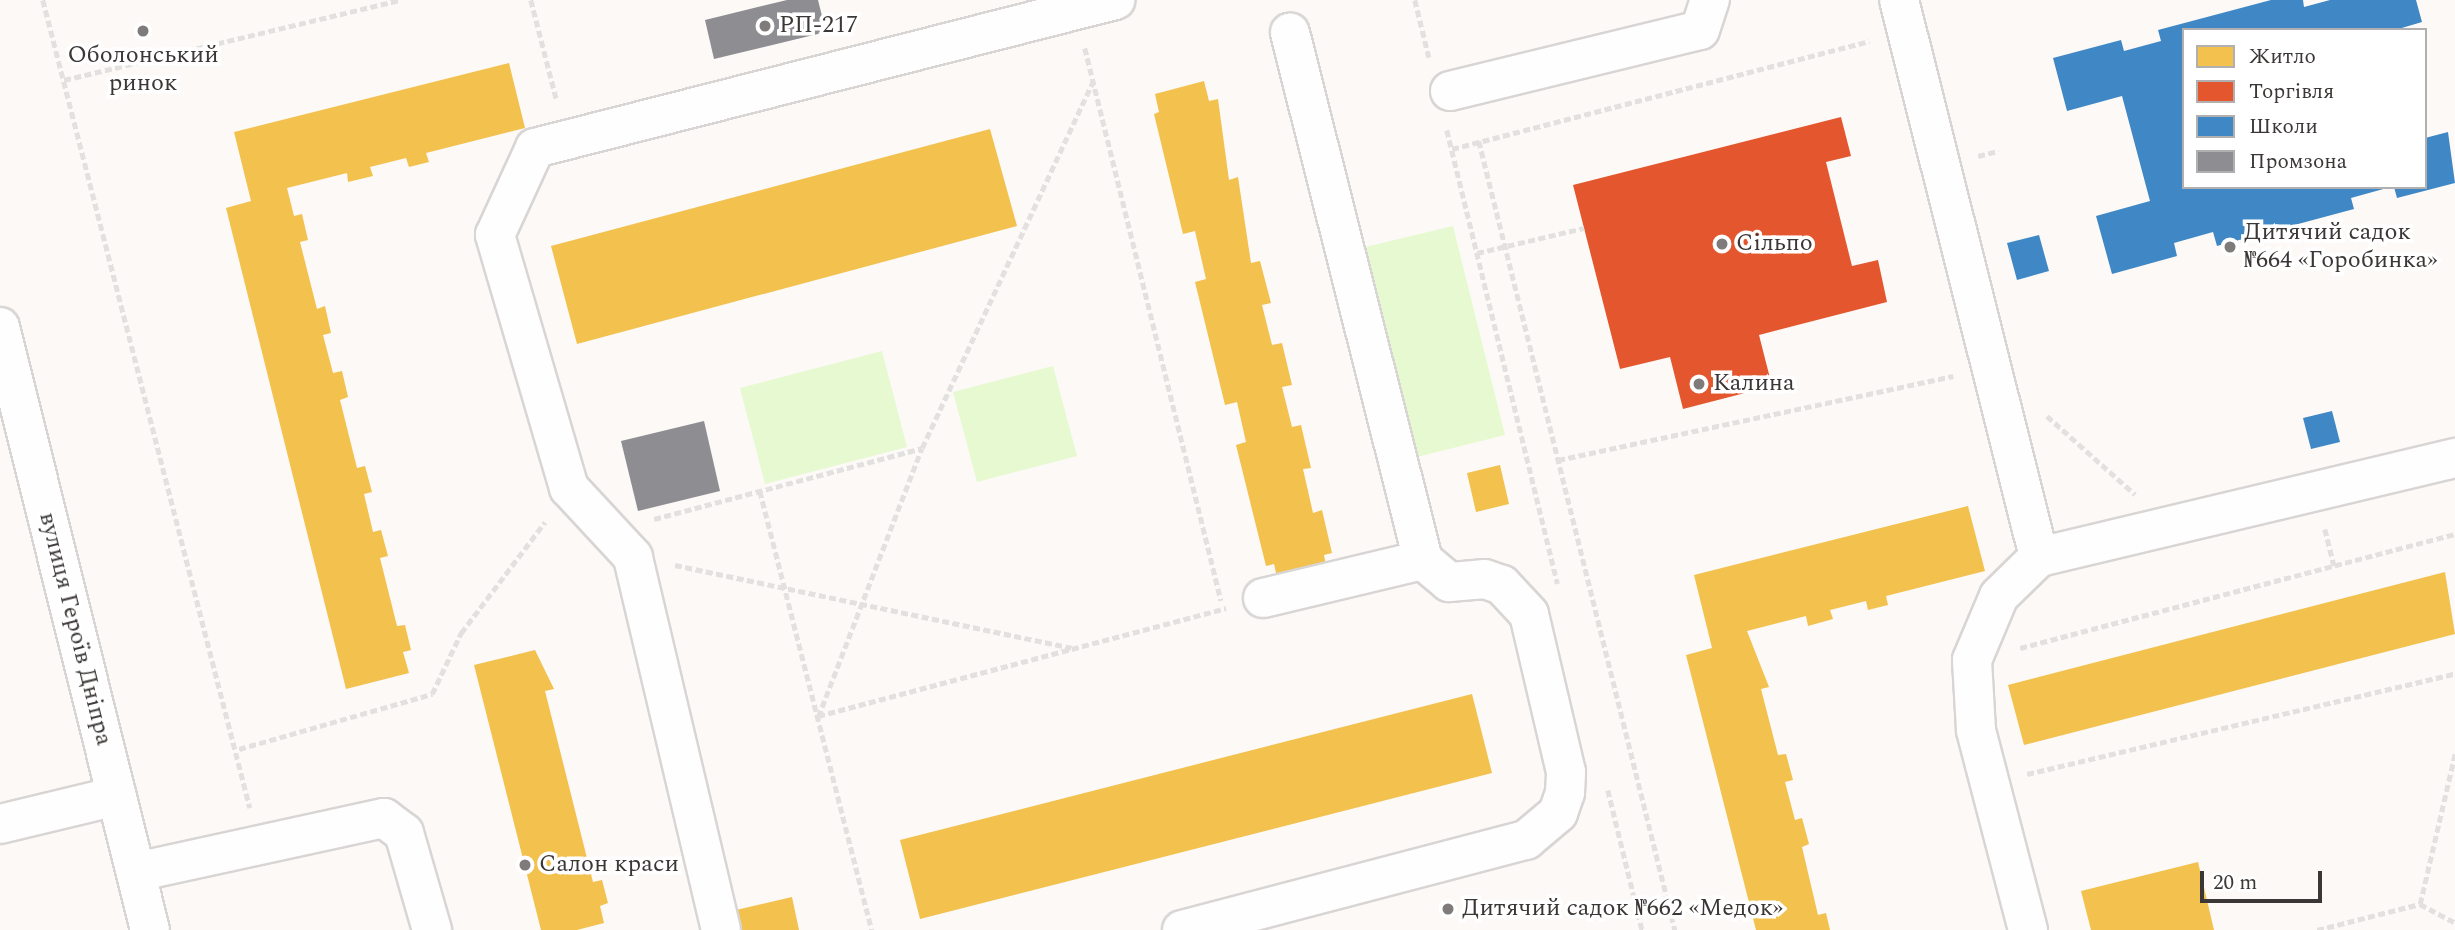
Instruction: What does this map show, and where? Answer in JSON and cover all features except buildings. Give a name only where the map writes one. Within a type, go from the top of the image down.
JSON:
[{"type":"main road","points":[[721,930],[621,544],[569,488],[495,235],[536,148],[1115,0]]},
{"type":"main road","points":[[1442,91],[1700,30],[1710,0]]},
{"type":"main road","points":[[1903,16],[2039,557]]},
{"type":"main road","points":[[1182,930],[1526,840],[1558,813],[1566,772],[1529,614],[1502,585],[1485,579],[1449,582],[1423,560],[1290,33]]},
{"type":"main road","name":"вулиця Героїв Дніпра","points":[[0,327],[150,930]]},
{"type":"main road","points":[[2028,930],[1976,730],[1972,660],[1999,596],[2039,557],[2455,458]]},
{"type":"main road","points":[[1263,598],[1423,560]]},
{"type":"main road","points":[[0,824],[117,796]]},
{"type":"main road","points":[[135,872],[257,842],[384,818],[404,833],[432,930]]},
{"type":"path","points":[[43,0],[239,749],[257,842]]},
{"type":"path","points":[[64,80],[401,0]]},
{"type":"path","points":[[531,0],[567,140]]},
{"type":"path","points":[[1415,0],[1442,91],[1451,149],[1560,592]]},
{"type":"path","points":[[1076,10],[1223,608]]},
{"type":"path","points":[[1451,149],[1903,16]]},
{"type":"path","points":[[818,717],[859,604],[922,448],[1093,82]]},
{"type":"path","points":[[1479,141],[1675,930]]},
{"type":"path","points":[[1477,253],[1584,228]]},
{"type":"path","points":[[1558,460],[1991,367]]},
{"type":"path","points":[[2042,412],[2144,502]]},
{"type":"path","points":[[621,544],[760,491],[922,448]]},
{"type":"path","points":[[239,749],[432,694],[461,633],[484,610],[569,488]]},
{"type":"path","points":[[760,491],[872,930]]},
{"type":"path","points":[[1972,660],[2455,534]]},
{"type":"path","points":[[621,544],[785,589],[1074,649]]},
{"type":"path","points":[[818,717],[1263,598]]},
{"type":"path","points":[[1990,783],[2455,674]]},
{"type":"path","points":[[2420,904],[2455,754]]},
{"type":"path","points":[[1606,781],[1642,930]]},
{"type":"path","points":[[2317,930],[2420,904],[2455,923]]},
{"type":"green space","points":[[1453,226],[1505,435],[1409,459],[1357,249]]},
{"type":"green space","points":[[882,351],[907,447],[765,484],[740,388]]},
{"type":"green space","points":[[1053,366],[1077,456],[977,482],[953,392]]},
{"type":"place","name":"РП-217","points":[[765,26]]},
{"type":"place","name":"Оболонський ринок","points":[[143,31]]},
{"type":"place","name":"Сільпо","points":[[1722,244]]},
{"type":"place","name":"Дитячий садок №664 «Горобинка»","points":[[2230,247]]},
{"type":"place","name":"Калина","points":[[1699,384]]},
{"type":"place","name":"Салон краси","points":[[525,865]]},
{"type":"place","name":"Дитячий садок №662 «Медок»","points":[[1448,909]]}]
